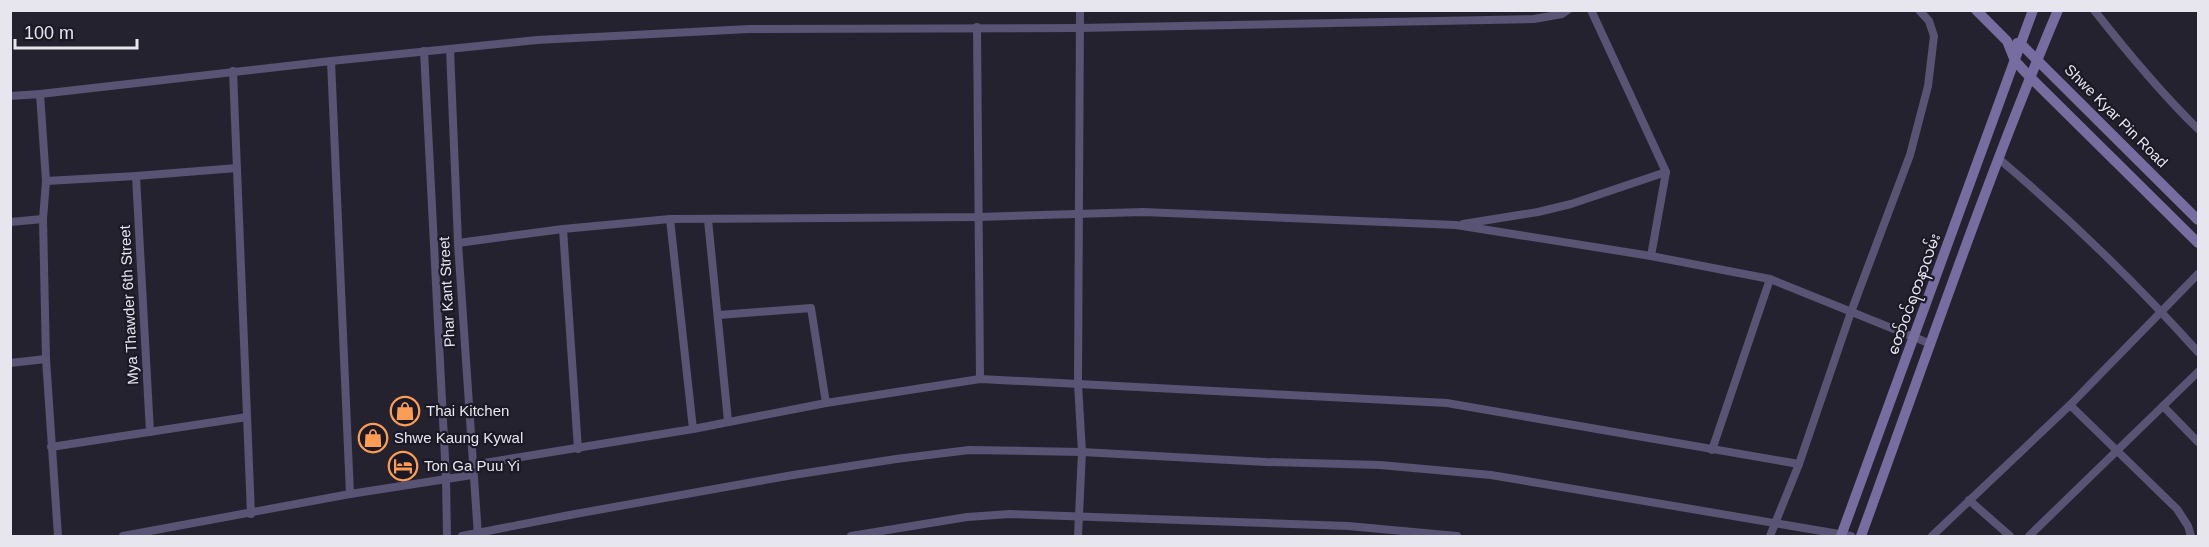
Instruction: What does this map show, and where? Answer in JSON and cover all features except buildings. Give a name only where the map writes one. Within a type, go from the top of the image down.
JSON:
[{"type":"main road","points":[[1976,10],[2007,41],[2014,61],[2199,243]]},
{"type":"main road","name":"တော်ဝင်ရတနာလမ်း","points":[[1844,536],[2033,10]]},
{"type":"main road","points":[[1861,537],[1998,158],[2029,76],[2058,10]]},
{"type":"main road","points":[[2007,41],[2021,44]]},
{"type":"main road","name":"Shwe Kyar Pin Road","points":[[2021,44],[2199,220]]},
{"type":"street","points":[[1078,537],[1082,452],[1078,384],[1080,10]]},
{"type":"street","points":[[10,96],[537,40],[749,29],[1080,28],[1534,19],[1563,14],[1568,10]]},
{"type":"street","points":[[1591,10],[1666,172],[1651,256]]},
{"type":"street","points":[[1770,537],[1910,155],[1928,86],[1934,36],[1929,21],[1918,10]]},
{"type":"street","points":[[2094,10],[2177,108],[2199,129]]},
{"type":"street","points":[[977,27],[981,379]]},
{"type":"street","name":"Phar Kant Street","points":[[450,49],[458,243],[472,475],[478,535]]},
{"type":"street","points":[[424,51],[447,537]]},
{"type":"street","points":[[330,61],[350,494]]},
{"type":"street","points":[[233,71],[251,514]]},
{"type":"street","points":[[40,94],[46,181],[43,219],[46,359],[58,537]]},
{"type":"street","points":[[1998,158],[2075,226],[2199,352]]},
{"type":"street","points":[[46,181],[237,168]]},
{"type":"street","points":[[1456,225],[1549,210],[1597,197],[1666,172]]},
{"type":"street","name":"Mya Thawder 6th Street","points":[[136,176],[150,432]]},
{"type":"street","points":[[458,243],[563,229],[670,219],[978,217],[1143,212],[1456,225],[1651,256],[1770,279],[1931,344]]},
{"type":"street","points":[[10,222],[43,219]]},
{"type":"street","points":[[670,219],[693,429]]},
{"type":"street","points":[[708,220],[728,421]]},
{"type":"street","points":[[563,229],[578,449]]},
{"type":"street","points":[[1932,537],[2070,405],[2199,273]]},
{"type":"street","points":[[1712,450],[1770,279]]},
{"type":"street","points":[[719,315],[811,308],[826,403]]},
{"type":"street","points":[[10,363],[46,359]]},
{"type":"street","points":[[2029,537],[2199,372]]},
{"type":"street","points":[[472,465],[693,429],[826,403],[981,379],[1447,403],[1798,464]]},
{"type":"street","points":[[2070,405],[2177,510],[2188,526],[2192,537]]},
{"type":"street","points":[[2163,406],[2199,442]]},
{"type":"street","points":[[51,447],[247,417]]},
{"type":"street","points":[[462,537],[575,514],[896,459],[969,450],[1082,452],[1266,462],[1380,465],[1491,475],[1844,536]]},
{"type":"street","points":[[123,537],[350,494],[472,475]]},
{"type":"street","points":[[1969,500],[2010,537]]},
{"type":"street","points":[[851,537],[967,517],[1010,514],[1348,526],[1457,537]]},
{"type":"place","name":"Thai Kitchen","points":[[405,411]]},
{"type":"place","name":"Shwe Kaung Kywal","points":[[373,438]]},
{"type":"place","name":"Ton Ga Puu Yi","points":[[403,466]]}]
